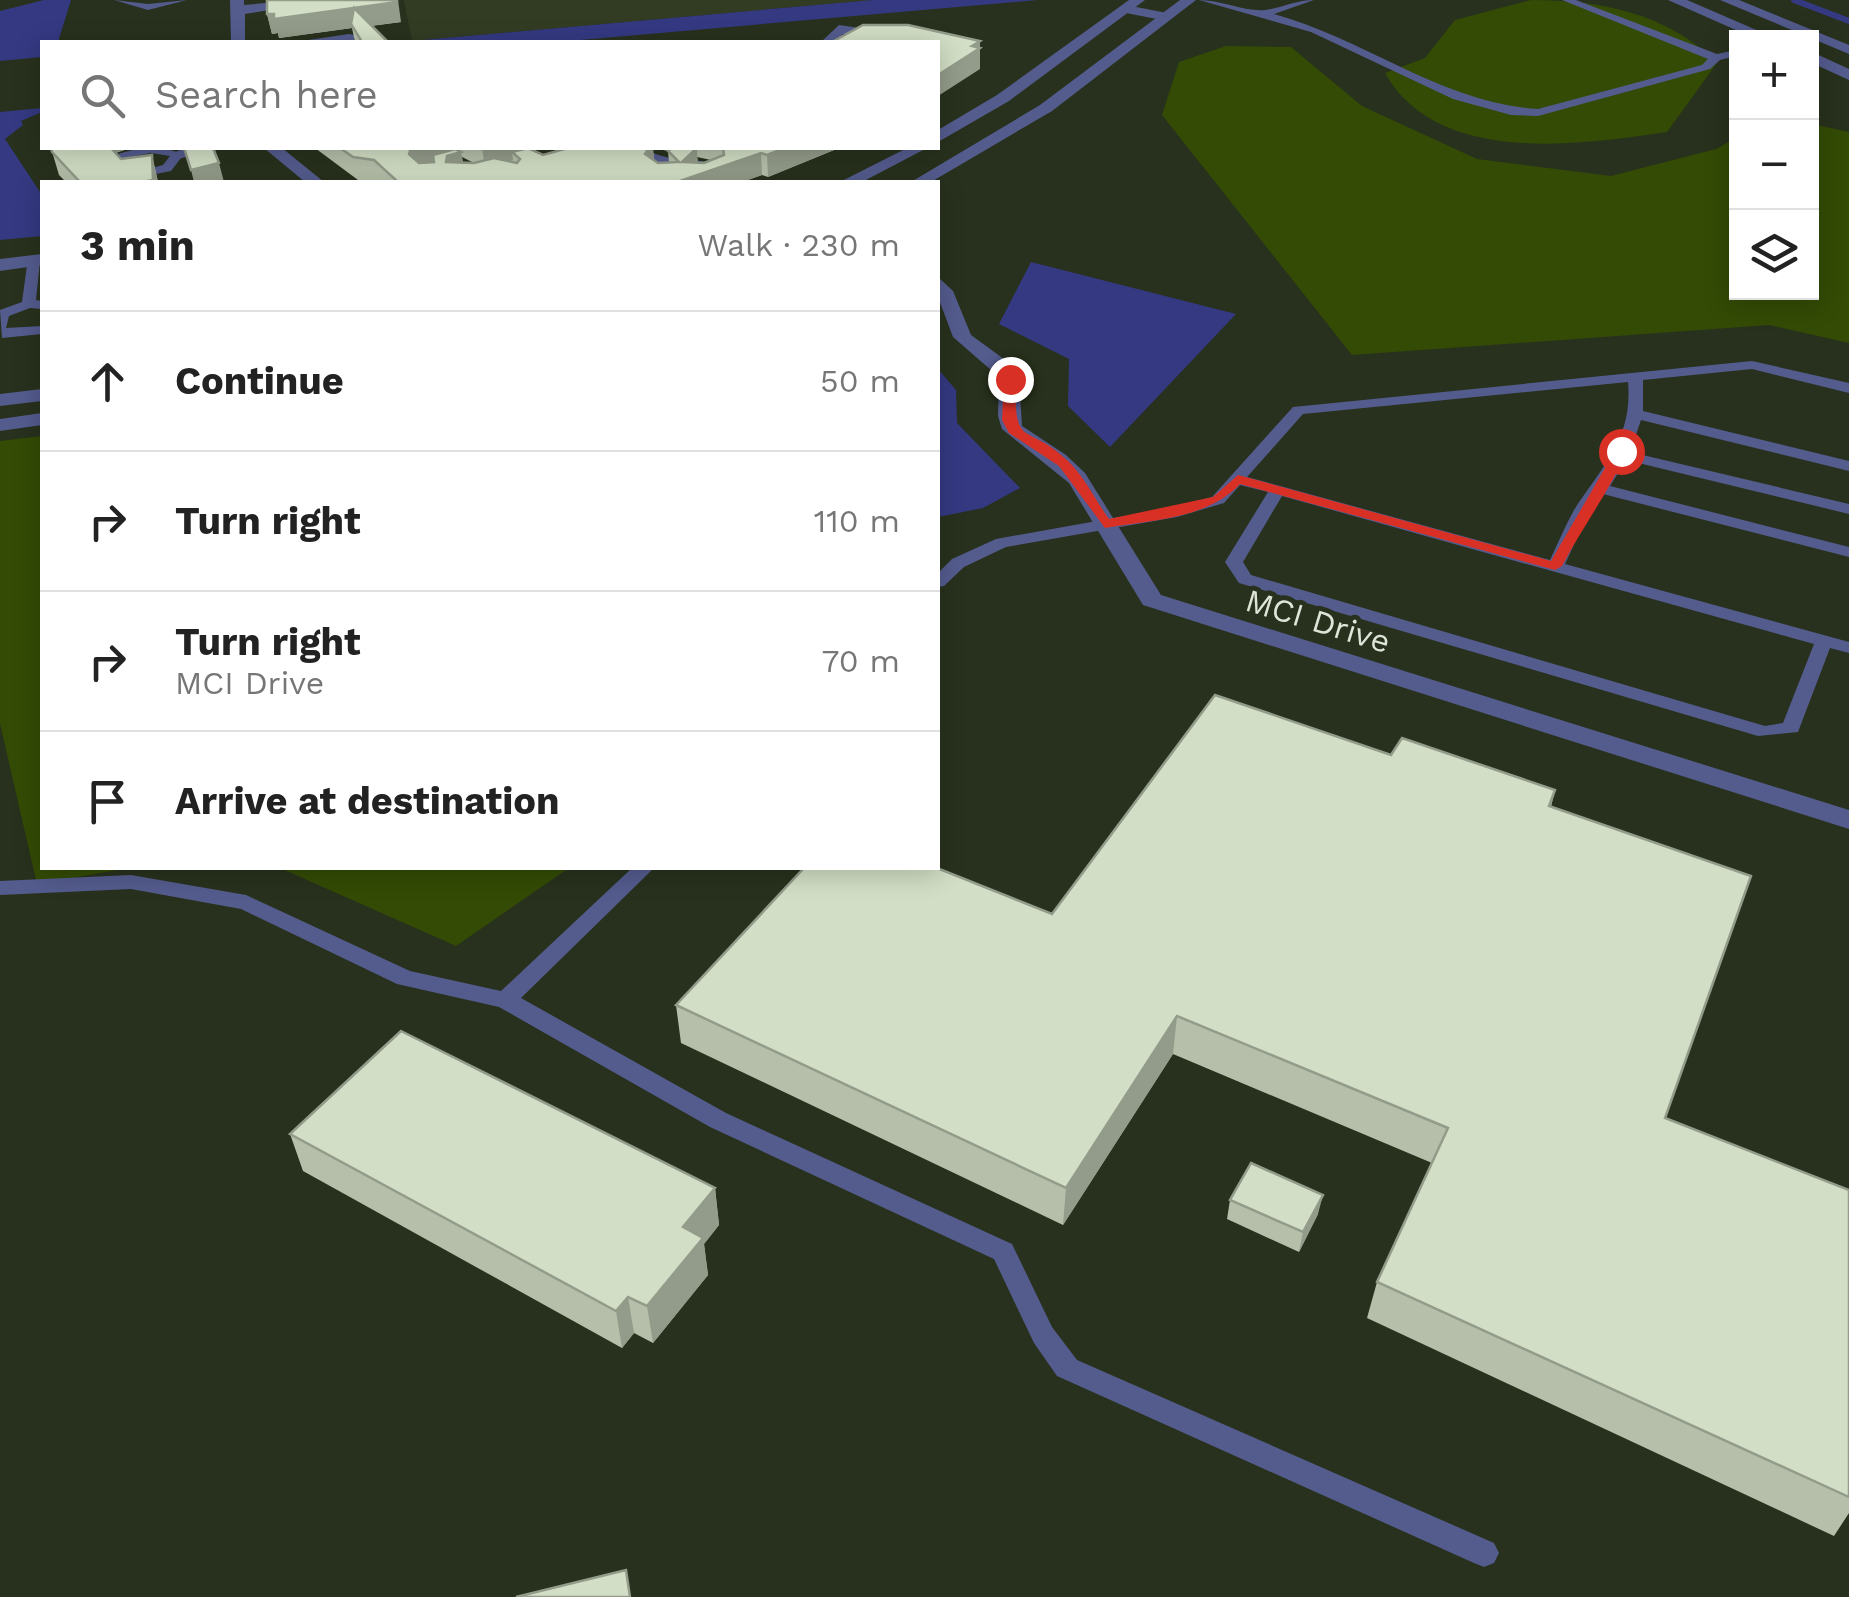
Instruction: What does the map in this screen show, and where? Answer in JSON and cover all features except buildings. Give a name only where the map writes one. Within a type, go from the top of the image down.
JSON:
[{"type":"street","points":[[923,180],[1046,108],[1189,0]]},
{"type":"street","points":[[1676,0],[1749,30]]},
{"type":"street","points":[[1727,0],[1849,50]]},
{"type":"street","points":[[238,40],[238,5],[318,3]]},
{"type":"street","points":[[940,136],[1003,98],[1132,4],[1167,17]]},
{"type":"street","points":[[830,40],[839,30],[914,40]]},
{"type":"street","points":[[326,40],[349,38]]},
{"type":"street","points":[[1819,60],[1849,75]]},
{"type":"street","points":[[178,154],[201,150]]},
{"type":"street","points":[[275,150],[312,180]]},
{"type":"street","points":[[853,180],[915,150]]},
{"type":"street","points":[[0,266],[38,260]]},
{"type":"street","name":"MCI Drive","points":[[940,286],[954,303],[960,334],[968,345],[1000,366],[1010,379],[1008,420],[1015,433],[1064,463],[1152,600],[1186,614],[1849,820]]},
{"type":"street","points":[[0,400],[40,395]]},
{"type":"street","points":[[0,424],[40,419]]},
{"type":"lane","points":[[119,0],[148,7],[182,0]]},
{"type":"lane","points":[[1204,0],[1265,13],[1328,35],[1480,106],[1511,113],[1538,112],[1706,67],[1716,58],[1729,55]]},
{"type":"lane","points":[[1265,13],[1309,0]]},
{"type":"lane","points":[[1567,0],[1716,58]]},
{"type":"lane","points":[[638,150],[666,162],[700,162],[717,168],[716,174],[699,180]]},
{"type":"lane","points":[[657,176],[666,162]]},
{"type":"lane","points":[[38,260],[36,304],[2,314],[0,328],[7,334],[40,330]]},
{"type":"lane","points":[[940,580],[958,563],[1002,543],[1172,513],[1218,500],[1298,410],[1752,365],[1849,388]]},
{"type":"lane","points":[[1555,566],[1592,497],[1604,489],[1620,454],[1640,404],[1635,376]]},
{"type":"lane","points":[[1636,414],[1849,466]]},
{"type":"lane","points":[[1620,454],[1849,510]]},
{"type":"lane","points":[[1238,479],[1849,648]]},
{"type":"lane","points":[[1604,489],[1849,552]]},
{"type":"lane","points":[[1277,490],[1234,562],[1245,579],[1765,732],[1791,728],[1824,641]]},
{"type":"lane","points":[[505,1000],[642,870]]},
{"type":"lane","points":[[0,888],[131,882],[246,902],[405,978],[505,1000],[718,1120],[1003,1252],[1043,1335],[1067,1368],[1484,1553]]},
{"type":"shaded area","points":[[44,0],[71,0],[59,40],[40,40],[40,57],[0,61],[0,11]]},
{"type":"shaded area","points":[[404,0],[873,0],[423,40],[412,40]]},
{"type":"shaded area","points":[[873,0],[1038,0],[580,40],[423,40]]},
{"type":"shaded area","points":[[40,108],[40,113],[21,121],[23,125],[5,139],[40,192],[40,236],[0,240],[0,112]]},
{"type":"shaded area","points":[[1031,262],[1236,314],[1110,447],[1068,406],[1069,359],[999,324]]},
{"type":"shaded area","points":[[940,371],[956,390],[957,423],[1020,488],[983,508],[940,517]]},
{"type":"green space","points":[[1531,0],[1582,3],[1631,13],[1677,32],[1717,63],[1667,132],[1553,144],[1474,136],[1439,123],[1408,103],[1385,73],[1425,58],[1455,20]]},
{"type":"green space","points":[[1226,46],[1291,47],[1362,106],[1477,159],[1611,176],[1716,149],[1729,142],[1729,300],[1819,300],[1819,126],[1849,132],[1849,343],[1769,325],[1352,355],[1162,115],[1179,62]]},
{"type":"green space","points":[[40,436],[40,870],[118,870],[37,884],[0,724],[0,441]]},
{"type":"green space","points":[[285,870],[566,870],[456,946]]},
{"type":"waterway","points":[[1794,0],[1849,21]]},
{"type":"route","points":[[1010,379],[1008,420],[1015,433],[1064,463],[1105,524],[1172,513],[1218,500],[1238,479],[1555,566],[1592,497],[1604,489],[1621,451]]}]
